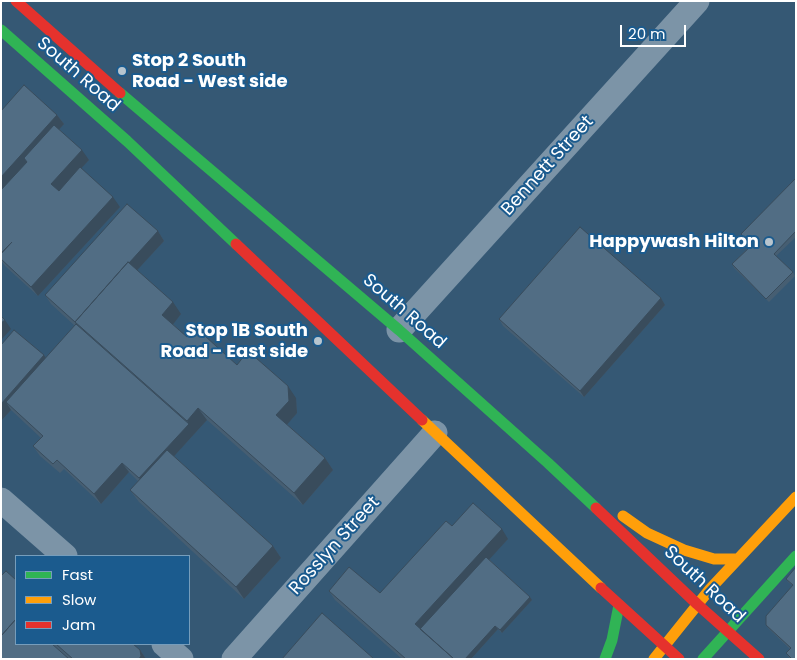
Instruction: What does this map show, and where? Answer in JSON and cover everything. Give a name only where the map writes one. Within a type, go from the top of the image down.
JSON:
[{"type":"main road","name":"South Road","points":[[16,1],[148,118],[399,330],[548,463],[697,604],[759,659]]},
{"type":"main road","name":"South Road","points":[[1,30],[127,141],[435,433],[679,659]]},
{"type":"main road","points":[[548,463],[647,533],[704,557],[737,559]]},
{"type":"main road","points":[[654,659],[697,604],[796,497]]},
{"type":"main road","points":[[703,659],[796,556]]},
{"type":"main road","points":[[605,659],[612,640],[619,605]]},
{"type":"street","name":"Bennett Street","points":[[399,330],[697,1]]},
{"type":"street","name":"Rosslyn Street","points":[[234,659],[435,433]]},
{"type":"street","points":[[1,500],[64,555]]},
{"type":"street","points":[[165,645],[181,659]]},
{"type":"building","points":[[24,85],[57,115],[1,177],[1,111]]},
{"type":"building","points":[[54,125],[82,150],[51,184],[59,191],[80,167],[113,197],[31,287],[1,259],[1,254],[12,242],[1,253],[1,190],[27,162],[24,158]]},
{"type":"building","name":"Happywash Hilton","points":[[796,178],[796,231],[774,254],[793,272],[766,299],[732,264],[752,245],[741,234]]},
{"type":"building","points":[[127,204],[158,231],[75,322],[45,295]]},
{"type":"building","points":[[580,227],[661,298],[580,391],[499,319]]},
{"type":"building","points":[[128,262],[173,302],[162,315],[187,337],[195,327],[237,365],[248,351],[288,386],[289,401],[276,415],[325,458],[294,493],[198,408],[187,421],[75,322]]},
{"type":"building","points":[[76,324],[189,424],[139,478],[122,463],[94,494],[57,460],[53,464],[33,446],[43,436],[6,402]]},
{"type":"building","points":[[14,330],[44,355],[1,404],[1,345]]},
{"type":"building","points":[[167,450],[273,546],[236,587],[130,490]]},
{"type":"building","points":[[473,503],[502,529],[415,624],[454,659],[406,659],[329,591],[349,567],[380,593],[446,521],[452,526]]},
{"type":"building","points":[[486,557],[530,597],[500,630],[495,626],[465,659],[454,659],[420,629]]},
{"type":"building","points":[[796,567],[796,659],[792,659],[786,653],[791,648],[766,625],[766,616],[793,585],[786,579]]},
{"type":"building","points":[[6,571],[15,579],[15,620],[1,636],[1,576]]},
{"type":"building","points":[[322,613],[374,659],[282,659]]},
{"type":"building","points":[[15,620],[15,645],[53,645],[69,659],[1,659],[1,636]]},
{"type":"building","points":[[57,645],[134,645],[140,650],[141,656],[139,659],[73,659]]},
{"type":"traffic: fast","points":[[1,30],[127,141],[236,244]]},
{"type":"traffic: fast","points":[[120,93],[399,330],[596,508]]},
{"type":"traffic: fast","points":[[703,659],[796,556]]},
{"type":"traffic: fast","points":[[605,659],[612,640],[619,605]]},
{"type":"traffic: slow","points":[[422,420],[601,588]]},
{"type":"traffic: slow","points":[[654,659],[710,589],[796,497]]},
{"type":"traffic: slow","points":[[623,516],[647,533],[684,550],[714,559],[737,559]]},
{"type":"traffic: jam","points":[[16,1],[120,93]]},
{"type":"traffic: jam","points":[[236,244],[422,420]]},
{"type":"traffic: jam","points":[[596,508],[697,604],[759,659]]},
{"type":"traffic: jam","points":[[601,588],[679,659]]},
{"type":"place","name":"Stop 2 South Road - West side","points":[[122,71]]},
{"type":"place","name":"Happywash Hilton","points":[[769,242]]},
{"type":"place","name":"Stop 1B South Road - East side","points":[[318,341]]}]
